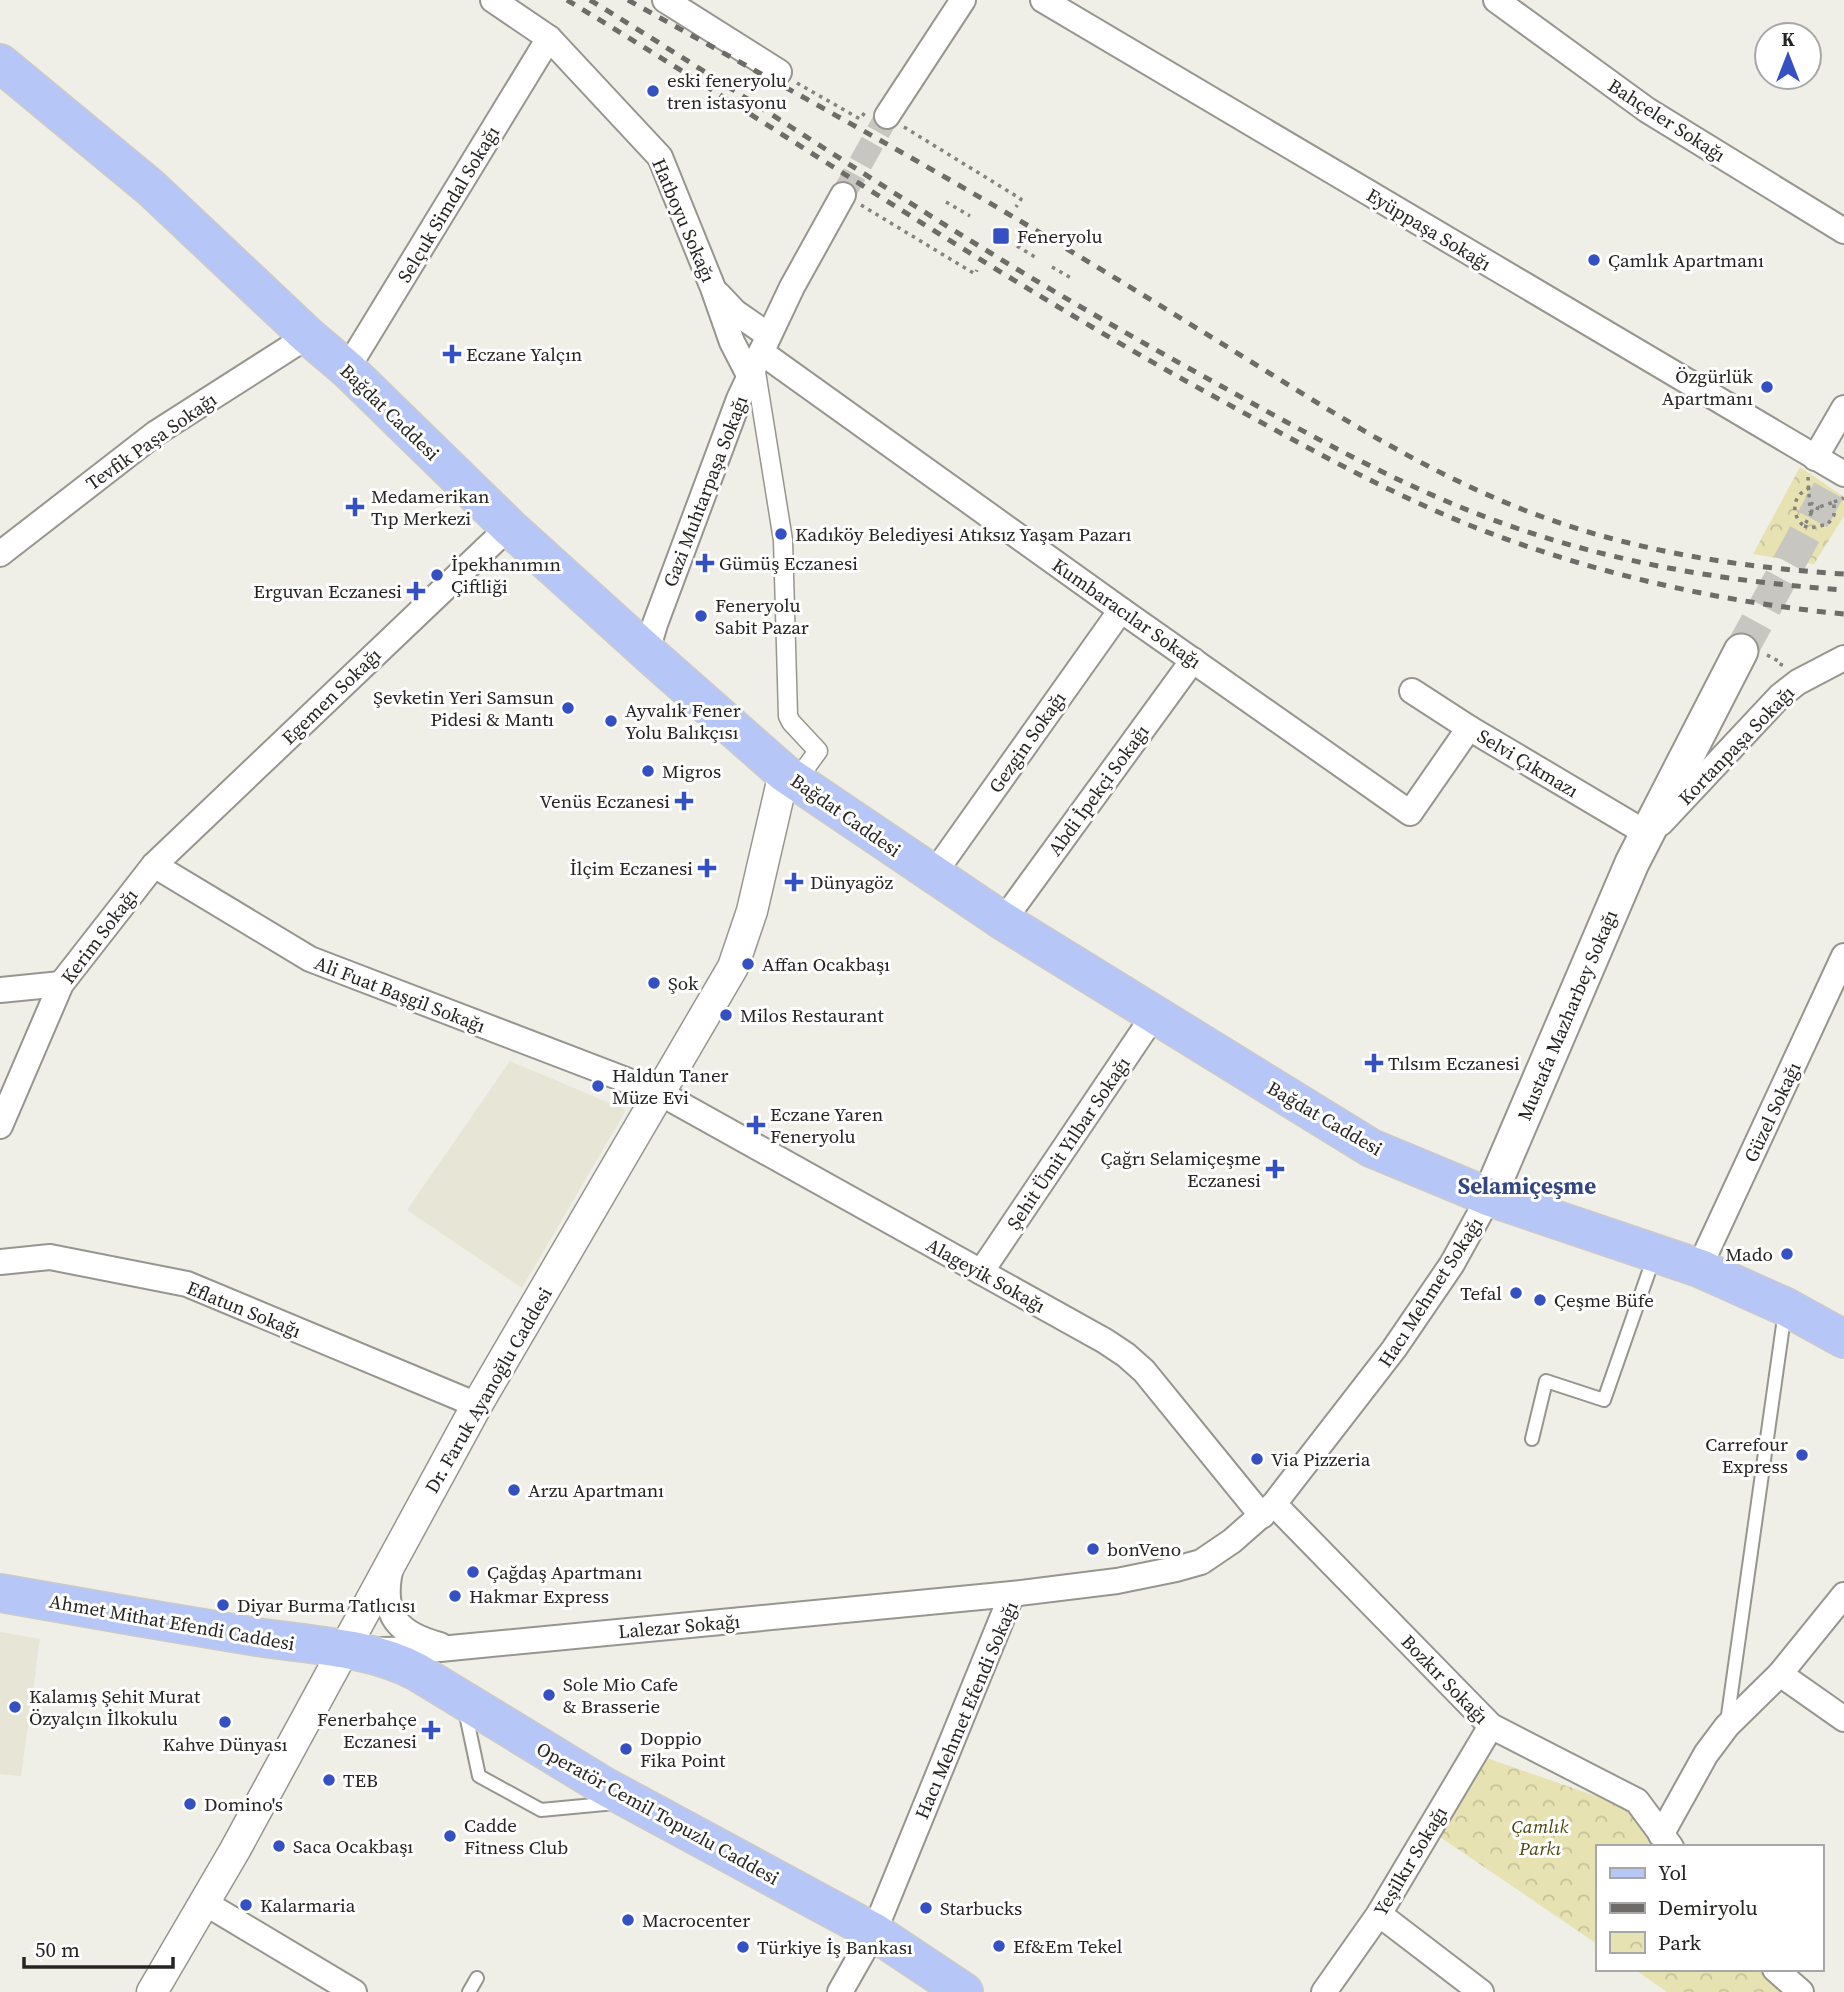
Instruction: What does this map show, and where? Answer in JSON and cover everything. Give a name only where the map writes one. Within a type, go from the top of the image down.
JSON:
[{"type":"main road","name":"Bağdat Caddesi","points":[[2,68],[150,188],[347,369],[509,527],[790,777],[1003,921],[1371,1147],[1489,1197],[1699,1268],[1786,1307],[1844,1339]]},
{"type":"main road","name":"Mustafa Mazharbey Sokağı","points":[[1489,1197],[1643,840],[1741,651]]},
{"type":"main road","name":"Ahmet Mithat Efendi Caddesi","points":[[0,1593],[345,1650]]},
{"type":"main road","name":"Operatör Cemil Topuzlu Caddesi","points":[[345,1650],[394,1660],[632,1802],[874,1932],[964,1992]]},
{"type":"street","name":"Hatboyu Sokağı","points":[[493,0],[549,38],[660,158],[732,342],[759,358]]},
{"type":"street","points":[[665,0],[779,72]]},
{"type":"street","points":[[877,113],[963,0]]},
{"type":"street","name":"Eyüppaşa Sokağı","points":[[1043,0],[1844,474]]},
{"type":"street","name":"Bahçeler Sokağı","points":[[1496,0],[1647,110],[1844,232]]},
{"type":"street","name":"Selçuk Simdal Sokağı","points":[[347,369],[549,38]]},
{"type":"street","name":"Gazi Muhtarpaşa Sokağı","points":[[651,655],[662,633],[745,406],[759,358],[843,195]]},
{"type":"street","name":"Kumbaracılar Sokağı","points":[[713,288],[735,312],[759,358],[1410,813],[1469,728]]},
{"type":"street","name":"Tevfik Paşa Sokağı","points":[[0,554],[156,433],[308,336]]},
{"type":"street","points":[[759,358],[782,532],[788,717],[818,751],[790,777]]},
{"type":"street","points":[[1810,454],[1844,408]]},
{"type":"street","name":"Egemen Sokağı","points":[[154,865],[509,527]]},
{"type":"street","name":"Gezgin Sokağı","points":[[933,875],[1121,610]]},
{"type":"street","name":"Kortanpaşa Sokağı","points":[[1643,840],[1776,699],[1798,682],[1844,658]]},
{"type":"street","name":"Abdi İpekçi Sokağı","points":[[1003,921],[1193,660]]},
{"type":"street","name":"Selvi Çıkmazı","points":[[1412,691],[1643,840]]},
{"type":"street","name":"Dr. Faruk Ayanoğlu Caddesi","points":[[152,1992],[205,1903],[477,1405],[733,967],[790,777]]},
{"type":"street","name":"Kerim Sokağı","points":[[0,1126],[61,984],[154,865]]},
{"type":"street","name":"Ali Fuat Başgil Sokağı","points":[[154,865],[310,959],[660,1093]]},
{"type":"street","name":"Güzel Sokağı","points":[[1699,1268],[1844,956]]},
{"type":"street","points":[[0,989],[61,984]]},
{"type":"street","name":"Şehit Ümit Yılbar Sokağı","points":[[981,1272],[1154,1015]]},
{"type":"street","name":"Alageyik Sokağı","points":[[660,1093],[1105,1341],[1134,1362],[1268,1510]]},
{"type":"street","name":"Hacı Mehmet Sokağı","points":[[1368,1384],[1452,1264],[1489,1197]]},
{"type":"street","name":"Eflatun Sokağı","points":[[0,1262],[50,1257],[187,1284],[477,1405]]},
{"type":"street","name":"Hacı Mehmet Efendi Sokağı","points":[[839,1992],[874,1932],[1012,1594],[1117,1581],[1191,1565],[1224,1548],[1268,1510],[1368,1384]]},
{"type":"street","name":"Bozkır Sokağı","points":[[1268,1510],[1491,1726],[1637,1801],[1666,1841]]},
{"type":"street","points":[[394,1556],[386,1595],[392,1615],[411,1634],[450,1648]]},
{"type":"street","name":"Lalezar Sokağı","points":[[345,1650],[450,1648],[1012,1594]]},
{"type":"street","points":[[1666,1841],[1706,1754],[1727,1726],[1780,1674],[1844,1595]]},
{"type":"street","points":[[1780,1674],[1844,1719]]},
{"type":"street","name":"Yeşilkır Sokağı","points":[[1324,1992],[1379,1914],[1491,1726]]},
{"type":"street","points":[[205,1903],[354,1992]]},
{"type":"street","points":[[1379,1914],[1482,1992]]},
{"type":"street","points":[[1777,1971],[1801,1992]]},
{"type":"lane","points":[[1532,1438],[1546,1381],[1604,1401],[1655,1254]]},
{"type":"lane","points":[[1727,1726],[1786,1307]]},
{"type":"lane","points":[[462,1700],[479,1776],[541,1810],[632,1802]]},
{"type":"lane","points":[[470,1992],[477,1978]]},
{"type":"path","points":[[779,72],[860,120],[877,113],[1021,199],[1016,207]]},
{"type":"path","points":[[843,195],[975,274],[977,270]]},
{"type":"path","points":[[946,202],[970,216]]},
{"type":"path","points":[[1017,246],[1035,257]]},
{"type":"path","points":[[1052,267],[1073,279]]},
{"type":"path","points":[[1810,454],[1812,512]]},
{"type":"path","points":[[1810,488],[1802,491],[1794,509],[1796,517],[1804,526],[1811,528],[1828,524],[1834,515],[1834,502]]},
{"type":"path","points":[[1804,526],[1818,507],[1844,498]]},
{"type":"path","points":[[1811,503],[1818,507]]},
{"type":"shaded area","points":[[510,1061],[626,1110],[522,1288],[407,1210]]},
{"type":"shaded area","name":"Kalamış Şehit Murat Özyalçın İlkokulu","points":[[0,1632],[40,1639],[21,1776],[0,1774]]},
{"type":"green space","points":[[1800,467],[1844,497],[1844,516],[1814,564],[1753,554]]},
{"type":"green space","name":"Çamlık Parkı","points":[[1487,1758],[1630,1808],[1658,1845],[1596,1845],[1596,1943],[1440,1837]]},
{"type":"green space","points":[[1637,1971],[1768,1971],[1794,1992],[1667,1992]]},
{"type":"tunnel","points":[[843,195],[887,116]]},
{"type":"tunnel","points":[[1741,651],[1844,462]]},
{"type":"railway","points":[[567,0],[1042,297],[1204,391],[1405,497],[1474,527],[1610,572],[1750,602],[1844,614]]},
{"type":"railway","points":[[590,0],[1046,287],[1257,406],[1404,482],[1480,515],[1599,553],[1720,577],[1844,590]]},
{"type":"railway","points":[[628,0],[955,183],[1360,428],[1424,464],[1490,496],[1563,524],[1642,546],[1762,567],[1844,574]]},
{"type":"place","name":"eski feneryolu tren istasyonu","points":[[653,91]]},
{"type":"place","name":"Feneryolu","points":[[1001,236]]},
{"type":"place","name":"Çamlık Apartmanı","points":[[1594,260]]},
{"type":"place","name":"Eczane Yalçın","points":[[452,354]]},
{"type":"place","name":"Özgürlük Apartmanı","points":[[1767,387]]},
{"type":"place","name":"Medamerikan Tıp Merkezi","points":[[355,507]]},
{"type":"place","name":"Kadıköy Belediyesi Atıksız Yaşam Pazarı","points":[[781,534]]},
{"type":"place","name":"Gümüş Eczanesi","points":[[705,563]]},
{"type":"place","name":"İpekhanımın Çiftliği","points":[[437,575]]},
{"type":"place","name":"Erguvan Eczanesi","points":[[416,591]]},
{"type":"place","name":"Feneryolu Sabit Pazar","points":[[701,616]]},
{"type":"place","name":"Şevketin Yeri Samsun Pidesi & Mantı","points":[[568,708]]},
{"type":"place","name":"Ayvalık Fener Yolu Balıkçısı","points":[[611,721]]},
{"type":"place","name":"Migros","points":[[648,771]]},
{"type":"place","name":"Venüs Eczanesi","points":[[684,801]]},
{"type":"place","name":"İlçim Eczanesi","points":[[707,868]]},
{"type":"place","name":"Dünyagöz","points":[[794,882]]},
{"type":"place","name":"Affan Ocakbaşı","points":[[748,964]]},
{"type":"place","name":"Şok","points":[[654,983]]},
{"type":"place","name":"Milos Restaurant","points":[[726,1015]]},
{"type":"place","name":"Tılsım Eczanesi","points":[[1374,1063]]},
{"type":"place","name":"Haldun Taner Müze Evi","points":[[598,1086]]},
{"type":"place","name":"Eczane Yaren Feneryolu","points":[[756,1125]]},
{"type":"place","name":"Çağrı Selamiçeşme Eczanesi","points":[[1275,1169]]},
{"type":"place","name":"Mado","points":[[1787,1254]]},
{"type":"place","name":"Tefal","points":[[1516,1293]]},
{"type":"place","name":"Çeşme Büfe","points":[[1540,1300]]},
{"type":"place","name":"Carrefour Express","points":[[1802,1455]]},
{"type":"place","name":"Via Pizzeria","points":[[1257,1459]]},
{"type":"place","name":"Arzu Apartmanı","points":[[514,1490]]},
{"type":"place","name":"bonVeno","points":[[1093,1549]]},
{"type":"place","name":"Çağdaş Apartmanı","points":[[473,1572]]},
{"type":"place","name":"Hakmar Express","points":[[455,1596]]},
{"type":"place","name":"Diyar Burma Tatlıcısı","points":[[223,1605]]},
{"type":"place","name":"Sole Mio Cafe & Brasserie","points":[[549,1695]]},
{"type":"place","name":"Kalamış Şehit Murat Özyalçın İlkokulu","points":[[15,1707]]},
{"type":"place","name":"Kahve Dünyası","points":[[225,1722]]},
{"type":"place","name":"Fenerbahçe Eczanesi","points":[[431,1730]]},
{"type":"place","name":"Doppio Fika Point","points":[[626,1749]]},
{"type":"place","name":"TEB","points":[[329,1780]]},
{"type":"place","name":"Domino's","points":[[190,1804]]},
{"type":"place","name":"Cadde Fitness Club","points":[[450,1836]]},
{"type":"place","name":"Saca Ocakbaşı","points":[[279,1846]]},
{"type":"place","name":"Kalarmaria","points":[[246,1905]]},
{"type":"place","name":"Starbucks","points":[[926,1908]]},
{"type":"place","name":"Macrocenter","points":[[628,1920]]},
{"type":"place","name":"Ef&Em Tekel","points":[[999,1946]]},
{"type":"place","name":"Türkiye İş Bankası","points":[[743,1947]]},
{"type":"district","name":"Selamiçeşme","points":[[1527,1186]]}]
